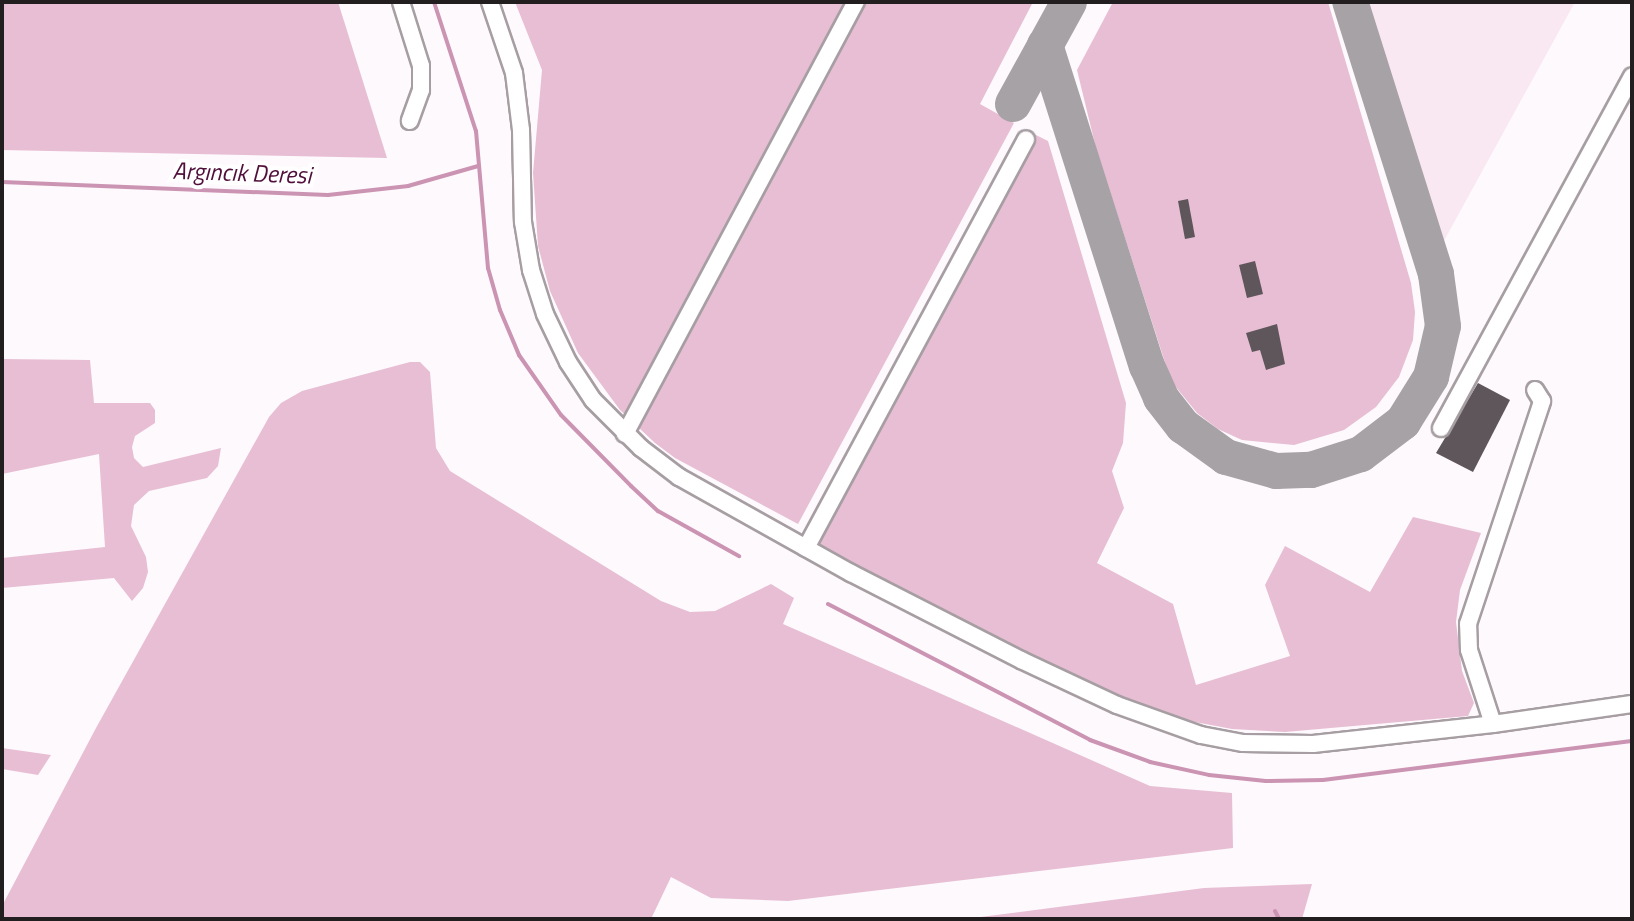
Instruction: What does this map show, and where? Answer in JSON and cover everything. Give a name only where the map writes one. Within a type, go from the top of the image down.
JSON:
[{"type":"lane","points":[[401,2],[421,66],[421,90],[410,121]]},
{"type":"lane","points":[[490,2],[514,73],[521,130],[523,222],[537,292],[575,374],[593,400],[625,434],[679,477],[806,548],[1072,685],[1163,723],[1201,735],[1289,745],[1493,724],[1632,704]]},
{"type":"lane","points":[[625,434],[856,2]]},
{"type":"lane","points":[[1441,428],[1632,76]]},
{"type":"lane","points":[[806,548],[1026,140]]},
{"type":"lane","points":[[1493,724],[1469,650],[1468,624],[1542,401],[1535,390]]},
{"type":"shaded area","points":[[2,2],[338,2],[387,158],[2,150]]},
{"type":"shaded area","points":[[515,2],[1033,2],[980,104],[1014,123],[798,524],[675,458],[655,443],[620,410],[578,353],[550,291],[538,246],[533,173],[542,70]]},
{"type":"shaded area","points":[[1113,2],[1328,2],[1411,283],[1415,312],[1413,340],[1399,377],[1376,407],[1344,430],[1294,445],[1242,440],[1218,429],[1197,413],[1171,381],[1096,148],[1077,70]]},
{"type":"shaded area","points":[[1336,2],[1575,2],[1423,279]]},
{"type":"shaded area","points":[[1034,134],[1048,141],[1126,403],[1123,443],[1112,471],[1124,508],[1097,563],[1173,604],[1196,685],[1290,656],[1265,585],[1285,546],[1370,592],[1413,517],[1481,533],[1460,590],[1456,622],[1462,671],[1474,703],[1468,716],[1285,732],[1232,729],[1179,719],[1127,700],[1000,642],[813,545]]},
{"type":"shaded area","points":[[2,359],[90,360],[94,403],[150,403],[155,410],[155,423],[135,436],[132,447],[134,458],[143,467],[221,448],[218,466],[207,478],[149,491],[134,505],[131,526],[146,557],[148,572],[143,588],[132,601],[114,578],[2,588],[2,558],[105,547],[99,454],[2,474]]},
{"type":"shaded area","points":[[420,362],[430,372],[436,448],[450,471],[661,601],[690,612],[715,611],[771,584],[794,598],[783,624],[1150,786],[1232,793],[1233,848],[788,901],[711,898],[671,877],[651,919],[2,919],[2,906],[96,728],[269,417],[281,403],[302,391]]},
{"type":"shaded area","points":[[2,748],[51,755],[38,775],[2,769]]},
{"type":"shaded area","points":[[1312,884],[1302,919],[965,919],[1204,888]]},
{"type":"building","points":[[1188,199],[1195,237],[1185,239],[1178,201]]},
{"type":"building","points":[[1255,261],[1263,294],[1247,298],[1239,265]]},
{"type":"building","points":[[1277,324],[1285,364],[1266,370],[1260,350],[1252,352],[1246,333]]},
{"type":"building","points":[[1478,383],[1510,400],[1473,472],[1436,453]]},
{"type":"waterway","points":[[434,2],[476,131],[488,268],[500,310],[519,355],[561,415],[658,511],[739,556]]},
{"type":"waterway","name":"Argıncık Deresi","points":[[2,182],[328,195],[408,186],[478,166]]},
{"type":"waterway","points":[[828,604],[1090,740],[1150,762],[1209,775],[1266,781],[1323,780],[1632,741]]},
{"type":"waterway","points":[[1275,911],[1279,919]]},
{"type":"taxiway","points":[[1013,104],[1069,2]]},
{"type":"taxiway","points":[[1045,45],[1147,366],[1161,398],[1183,426],[1226,457],[1276,471],[1311,470],[1361,454],[1403,422],[1431,377],[1443,326],[1436,274],[1350,2]]}]
